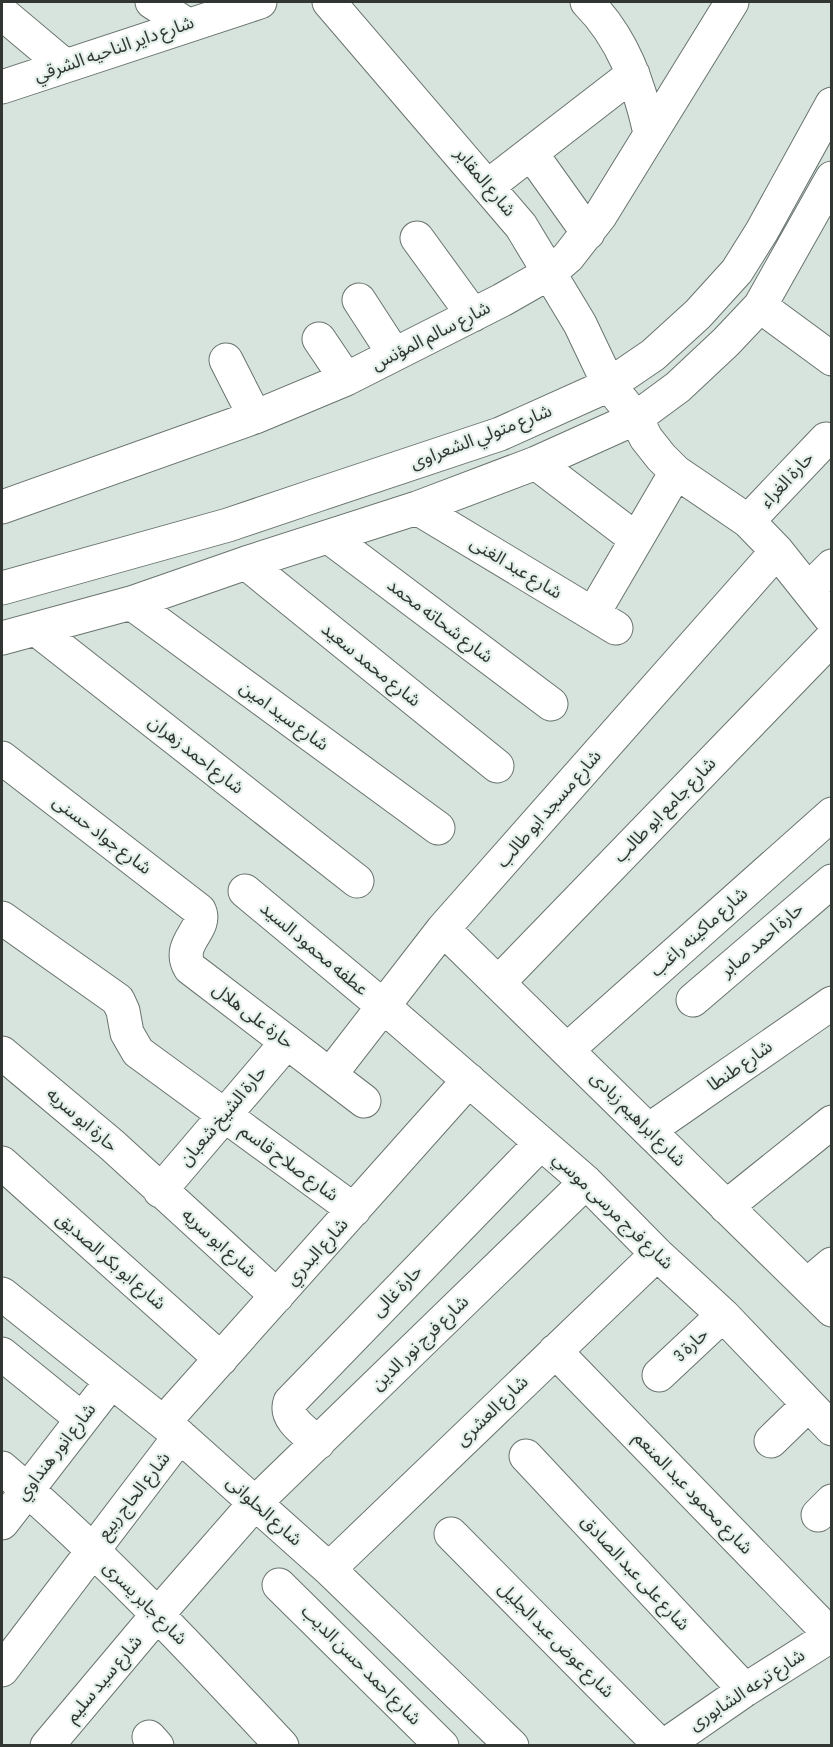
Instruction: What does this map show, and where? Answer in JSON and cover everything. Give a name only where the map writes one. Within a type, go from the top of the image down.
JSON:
[{"type":"street","points":[[152,2],[186,24]]},
{"type":"street","name":"شارع المقابر","points":[[329,2],[521,226],[580,324],[609,385],[636,418],[646,438],[676,472],[748,521],[777,550],[831,620]]},
{"type":"street","points":[[587,2],[614,14],[627,59],[642,95],[650,133]]},
{"type":"street","name":"شارع سالم المؤنس","points":[[2,507],[255,417],[346,379],[473,315],[550,272],[568,257],[588,233],[732,2]]},
{"type":"street","name":"شارع داير الناحيه الشرقي","points":[[2,87],[245,4]]},
{"type":"street","points":[[2,13],[65,66]]},
{"type":"street","points":[[488,186],[633,74]]},
{"type":"street","name":"شارع متولي الشعراوى","points":[[2,588],[250,518],[500,434],[609,385],[653,355],[698,314],[737,271],[762,231],[831,104]]},
{"type":"street","points":[[531,153],[588,233]]},
{"type":"street","points":[[2,638],[131,603],[417,508],[536,463],[636,418],[678,387],[760,306],[831,178]]},
{"type":"street","points":[[417,238],[473,315]]},
{"type":"street","points":[[359,300],[394,354]]},
{"type":"street","points":[[760,306],[831,359]]},
{"type":"street","points":[[319,339],[346,379]]},
{"type":"street","points":[[226,360],[255,417]]},
{"type":"street","name":"حارة الغراء","points":[[748,521],[826,438]]},
{"type":"street","points":[[536,463],[636,539],[676,472]]},
{"type":"street","name":"شارع عبد الغنى","points":[[417,508],[604,621],[636,539]]},
{"type":"street","name":"شارع شحاته محمد","points":[[329,537],[551,704]]},
{"type":"street","name":"شارع مسجد ابو طالب","points":[[330,1075],[443,929],[777,550]]},
{"type":"street","name":"شارع محمد سعيد","points":[[246,563],[497,766]]},
{"type":"street","points":[[809,589],[831,566]]},
{"type":"street","name":"شارع سيد امين","points":[[131,603],[438,828]]},
{"type":"street","name":"شارع احمد زهران","points":[[36,629],[357,881]]},
{"type":"street","name":"شارع جامع ابو طالب","points":[[499,982],[831,638]]},
{"type":"street","name":"شارع جواد حسنى","points":[[2,758],[201,913]]},
{"type":"street","name":"شارع ماكينه راغب","points":[[567,1050],[831,814]]},
{"type":"street","name":"حارة احمد صابر","points":[[693,1000],[831,881]]},
{"type":"street","name":"عطفه محمود السيد","points":[[245,891],[383,1006]]},
{"type":"street","name":"حارة على هلال","points":[[201,913],[202,920],[186,952],[190,968],[363,1101]]},
{"type":"street","name":"شارع صلاح قاسم","points":[[2,918],[118,1000],[123,1011],[127,1033],[138,1052],[354,1210]]},
{"type":"street","name":"شارع ابراهيم زبادى","points":[[443,929],[831,1310]]},
{"type":"street","name":"شارع طنطا","points":[[650,1130],[831,1003]]},
{"type":"street","name":"شارع فرج مرسى موسي","points":[[383,1006],[586,1182],[657,1254],[723,1315],[831,1429]]},
{"type":"street","name":"حارة الشيخ شعبان","points":[[160,1191],[287,1042]]},
{"type":"street","name":"حارة ابو سريه","points":[[2,1053],[54,1095],[160,1191]]},
{"type":"street","name":"شارع البدري","points":[[172,1429],[221,1359],[469,1080]]},
{"type":"street","points":[[726,1207],[831,1122]]},
{"type":"street","name":"حارة غالى","points":[[318,1443],[289,1416],[290,1402],[541,1143]]},
{"type":"street","name":"شارع ابو بكر الصديق","points":[[2,1163],[221,1359]]},
{"type":"street","name":"شارع فرج نور الدين","points":[[255,1503],[586,1182]]},
{"type":"street","name":"شارع ابو سريه","points":[[160,1191],[277,1296]]},
{"type":"street","name":"شارع العشرى","points":[[329,1569],[657,1254]]},
{"type":"street","points":[[807,1285],[831,1264]]},
{"type":"street","name":"شارع الحلوانى","points":[[2,1294],[172,1429],[329,1569],[513,1746]]},
{"type":"street","name":"حارة 3","points":[[659,1375],[723,1315]]},
{"type":"street","name":"شارع محمود عبد المنعم","points":[[555,1351],[831,1635]]},
{"type":"street","points":[[2,1354],[82,1419]]},
{"type":"street","name":"شارع انور هنداوي","points":[[2,1523],[111,1382]]},
{"type":"street","points":[[771,1442],[808,1405]]},
{"type":"street","name":"شارع الحاج ربيع","points":[[2,1670],[91,1551],[172,1429]]},
{"type":"street","name":"شارع على عبد الصادق","points":[[526,1456],[744,1689]]},
{"type":"street","name":"شارع جابر يسرى","points":[[2,1468],[158,1614],[282,1746]]},
{"type":"street","name":"شارع سيد سليم","points":[[47,1746],[255,1503]]},
{"type":"street","name":"شارع عوض عبد الجليل","points":[[451,1534],[662,1746]]},
{"type":"street","name":"شارع احمد حسن الديب","points":[[279,1585],[442,1746]]},
{"type":"street","name":"شارع ترعه الشابورى","points":[[662,1746],[744,1689],[831,1635]]}]
